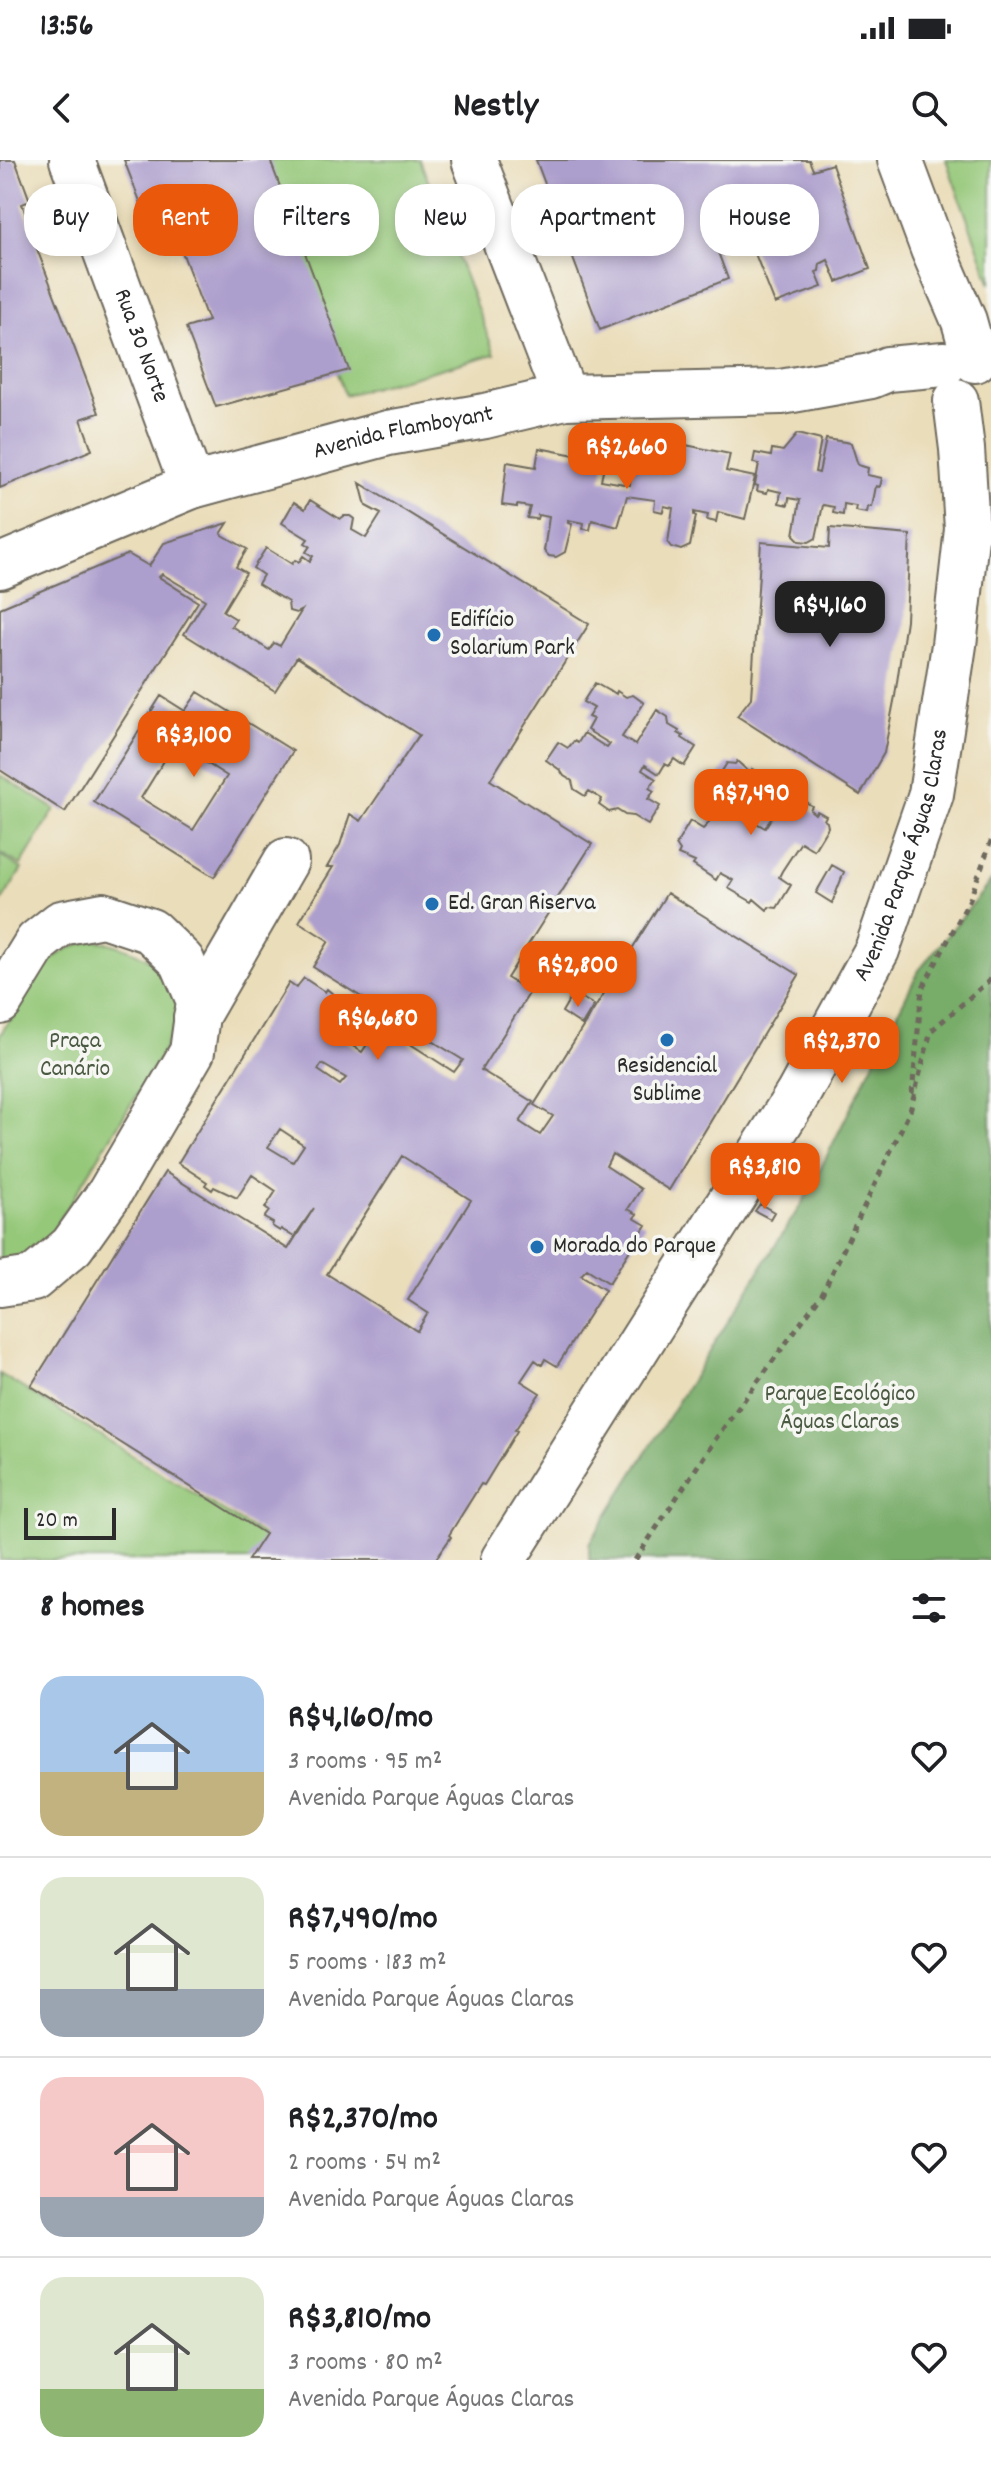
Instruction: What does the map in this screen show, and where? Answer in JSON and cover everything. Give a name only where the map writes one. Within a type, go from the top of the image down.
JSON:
[{"type":"street","name":"Rua 30 Norte","points":[[72,160],[192,486]]},
{"type":"street","points":[[474,160],[565,397]]},
{"type":"street","name":"Avenida Parque Águas Claras","points":[[503,1560],[798,1094],[877,950],[931,794],[986,470],[968,377],[949,334],[933,249],[900,160]]},
{"type":"street","name":"Avenida Flamboyant","points":[[0,566],[192,486],[388,433],[485,416],[565,397],[781,392],[871,376],[897,368],[968,377]]},
{"type":"street","name":"Avenida Parque Águas Claras","points":[[968,377],[962,449],[975,546]]},
{"type":"street","points":[[196,1017],[286,861]]},
{"type":"street","points":[[0,1002],[37,942],[61,923],[103,915],[151,931],[182,961],[199,1001],[192,1052],[109,1194],[72,1246],[33,1279],[0,1284]]},
{"type":"path","points":[[910,1111],[922,989],[970,899],[991,841]]},
{"type":"path","points":[[635,1560],[717,1437],[822,1294],[910,1111],[931,1031],[991,979]]},
{"type":"green space","points":[[257,160],[420,160],[429,184],[395,184],[395,256],[457,256],[495,354],[345,395],[293,256],[379,256],[379,184],[266,184]]},
{"type":"green space","points":[[946,160],[991,160],[991,284]]},
{"type":"green space","points":[[0,775],[55,809],[21,865],[0,853]]},
{"type":"green space","points":[[0,855],[22,869],[0,904]]},
{"type":"green space","name":"Parque Ecológico Águas Claras","points":[[991,881],[991,1560],[589,1560],[589,1544],[810,1190],[919,970]]},
{"type":"green space","name":"Praça Canário","points":[[94,940],[123,947],[164,972],[173,985],[177,999],[176,1019],[164,1050],[39,1254],[0,1273],[0,1035],[47,962],[71,947]]},
{"type":"green space","points":[[0,1374],[265,1537],[251,1560],[0,1560]]},
{"type":"building","points":[[0,160],[15,160],[24,185],[24,256],[40,256],[99,413],[81,419],[92,450],[0,488]]},
{"type":"building","points":[[124,160],[270,160],[279,184],[254,184],[254,256],[306,256],[349,370],[216,407],[186,328],[208,321],[184,256],[238,256],[238,184],[133,184]]},
{"type":"building","points":[[536,160],[809,160],[813,170],[832,164],[870,269],[837,282],[828,260],[820,264],[816,272],[822,287],[775,304],[756,256],[819,256],[819,184],[700,184],[700,256],[719,256],[728,279],[600,330],[572,256],[684,256],[684,184],[545,184]]},
{"type":"building","points":[[797,434],[821,440],[815,472],[819,473],[826,439],[851,443],[858,465],[868,468],[867,475],[882,478],[867,513],[855,511],[856,506],[844,504],[843,515],[833,513],[834,507],[823,505],[816,538],[809,542],[800,541],[794,535],[800,500],[789,498],[788,505],[779,503],[781,492],[768,489],[767,493],[757,491],[758,486],[755,485],[759,464],[753,463],[755,453],[771,456],[772,449],[783,451]]},
{"type":"building","points":[[666,441],[730,454],[726,471],[755,477],[745,519],[718,512],[716,522],[707,520],[708,515],[694,512],[696,516],[690,546],[681,550],[668,543],[673,508],[664,506],[663,512],[654,510],[655,500],[627,496],[618,527],[592,520],[590,530],[583,529],[584,523],[568,520],[572,524],[565,552],[556,557],[544,551],[549,517],[538,515],[537,519],[527,518],[530,507],[502,505],[507,462],[536,467],[539,448],[605,461],[601,480],[630,485],[633,454],[662,458]]},
{"type":"building","points":[[360,483],[589,624],[490,780],[592,844],[507,978],[530,992],[481,1070],[533,1102],[520,1122],[540,1135],[553,1116],[534,1105],[667,893],[799,975],[669,1190],[612,1154],[606,1166],[641,1189],[628,1209],[637,1214],[634,1218],[646,1225],[609,1283],[587,1269],[581,1275],[605,1290],[557,1366],[545,1359],[542,1365],[535,1360],[521,1381],[540,1393],[435,1560],[248,1560],[265,1534],[31,1386],[165,1172],[288,1249],[314,1208],[294,1237],[272,1226],[273,1223],[264,1218],[269,1211],[265,1208],[276,1191],[252,1175],[237,1198],[214,1187],[212,1190],[205,1185],[207,1182],[178,1163],[289,983],[296,988],[304,978],[325,992],[327,989],[354,1012],[338,1036],[362,1052],[374,1034],[379,1036],[384,1028],[393,1033],[395,1031],[454,1072],[463,1060],[313,967],[329,941],[299,922],[333,867],[327,867],[340,845],[350,814],[361,821],[419,735],[297,657],[275,691],[184,634],[205,600],[162,574],[159,577],[198,602],[65,812],[0,770],[0,608],[128,554],[149,566],[164,543],[228,523],[221,534],[247,549],[236,567],[246,573],[223,611],[236,619],[231,626],[269,650],[274,643],[280,646],[302,610],[296,613],[289,611],[288,602],[258,584],[263,575],[253,568],[266,548],[292,564],[295,560],[299,562],[303,556],[310,561],[313,556],[306,552],[310,546],[305,543],[308,539],[282,523],[294,502],[305,509],[310,500],[340,519],[350,516],[354,519],[352,530],[366,538],[381,514],[366,506]],"holes":[[[322,1064],[346,1078],[340,1085],[318,1070]],[[280,1129],[304,1145],[293,1162],[268,1147]],[[402,1156],[471,1200],[408,1300],[428,1313],[417,1331],[327,1274]]]},
{"type":"building","points":[[830,528],[910,535],[906,620],[895,696],[884,753],[860,795],[737,716],[751,698],[761,542],[829,548]]},
{"type":"building","points":[[595,683],[616,694],[617,691],[626,697],[633,695],[644,703],[622,737],[635,745],[657,710],[668,717],[669,725],[679,731],[682,738],[696,747],[684,766],[674,759],[669,766],[665,764],[659,774],[645,765],[642,770],[656,779],[649,788],[654,791],[648,799],[660,806],[648,825],[617,810],[609,812],[599,805],[602,799],[589,791],[585,796],[574,789],[572,781],[546,760],[558,742],[568,748],[574,741],[578,743],[584,733],[607,748],[610,744],[587,730],[593,719],[588,717],[594,708],[583,702]]},
{"type":"building","points":[[198,692],[293,751],[214,877],[94,802],[161,696],[185,711]],"holes":[[[175,743],[227,776],[193,830],[141,798]]]},
{"type":"building","points":[[737,761],[750,773],[752,769],[776,784],[753,821],[765,828],[788,791],[812,806],[810,810],[815,814],[817,811],[826,816],[824,820],[828,827],[814,850],[801,842],[782,871],[779,877],[791,885],[777,908],[769,907],[767,910],[754,899],[752,902],[728,888],[733,880],[720,873],[716,880],[693,865],[695,862],[678,855],[680,851],[676,845],[690,821],[703,829],[707,825],[725,795],[712,787],[727,763],[735,764]]},
{"type":"building","points":[[832,865],[844,872],[832,903],[816,893]]},
{"type":"building","points":[[573,993],[594,1005],[582,1025],[562,1012]]},
{"type":"building","points":[[760,1204],[774,1212],[770,1219],[755,1211]]},
{"type":"place","name":"Edifício Solarium Park","points":[[434,635]]},
{"type":"place","name":"Ed. Gran Riserva","points":[[432,904]]},
{"type":"place","name":"Residencial Sublime","points":[[667,1040]]},
{"type":"place","name":"Morada do Parque","points":[[537,1247]]}]
